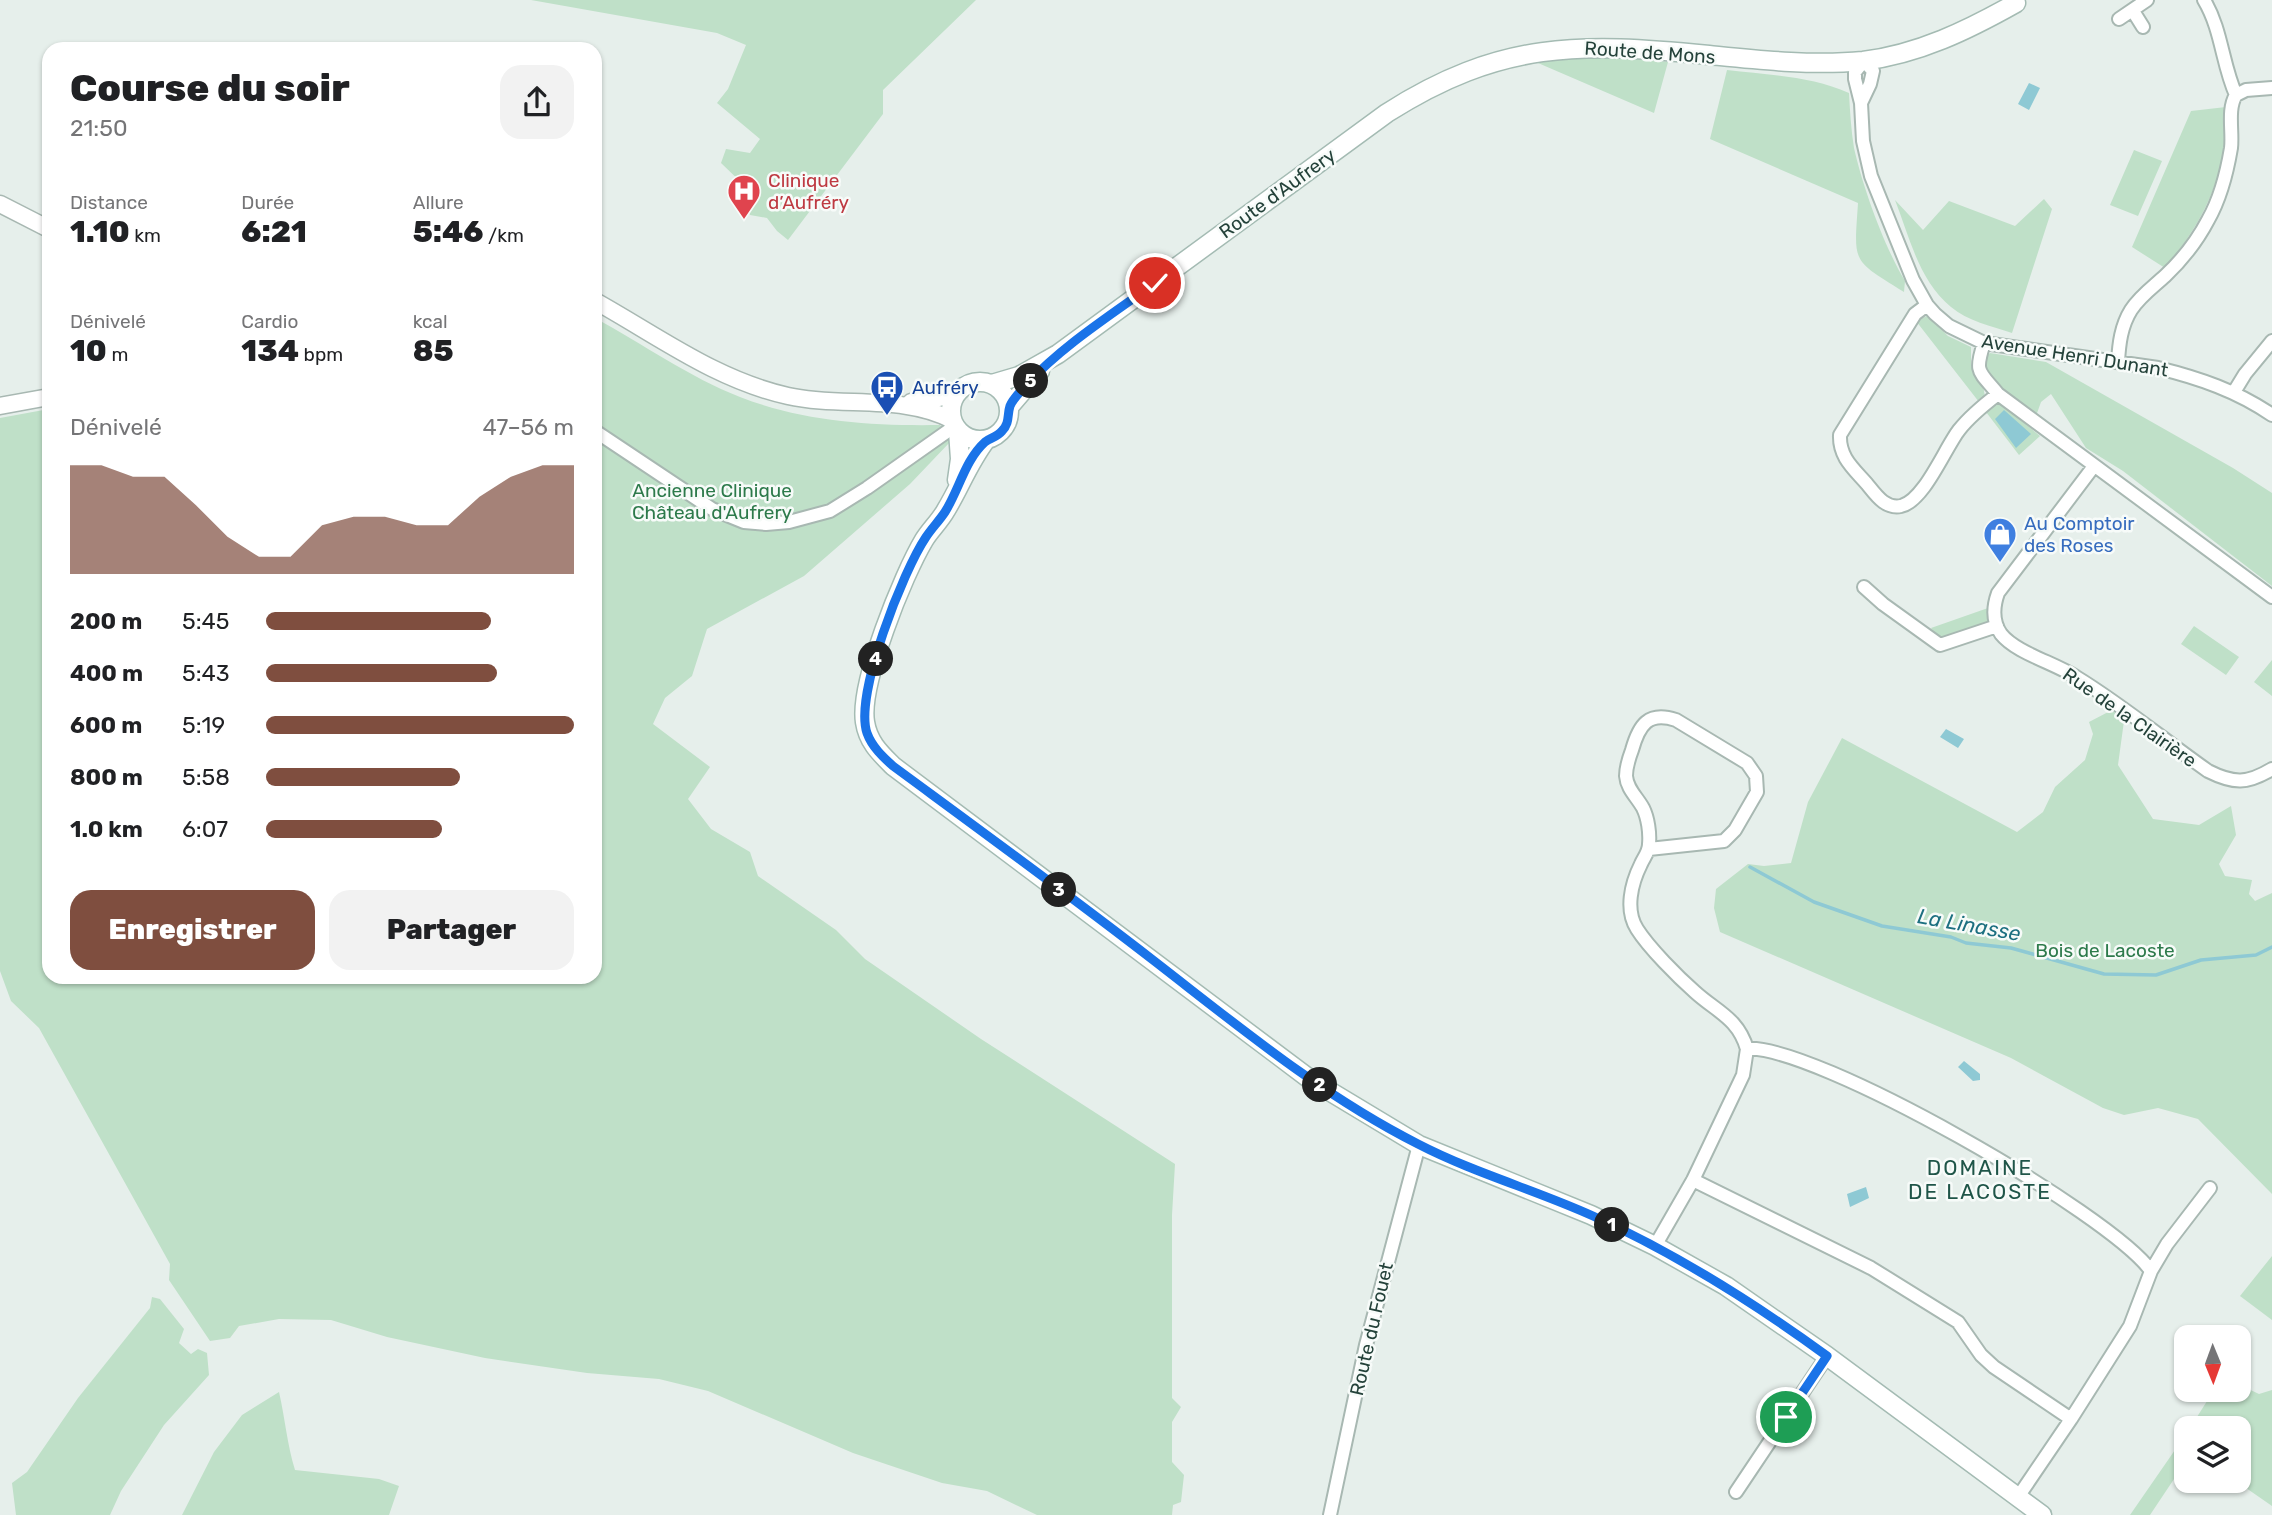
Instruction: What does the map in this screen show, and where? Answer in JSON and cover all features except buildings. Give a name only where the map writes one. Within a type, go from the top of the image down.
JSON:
[{"type":"main road","name":"Route de Mons","points":[[1511,57],[1549,50],[1608,47],[1864,68],[1948,38],[2019,2]]},
{"type":"main road","name":"Route d'Aufrery","points":[[992,384],[1019,376],[1058,354],[1387,113],[1441,82],[1482,65],[1511,57]]},
{"type":"main road","name":"Route d'Aufrery","points":[[1010,407],[1023,389],[1058,354]]},
{"type":"main road","points":[[952,500],[960,459],[951,411],[958,392],[974,383],[992,384],[1006,397],[1010,407],[1007,424],[995,438],[976,441],[955,426]]},
{"type":"main road","points":[[986,440],[912,562],[882,640],[864,705],[867,732],[872,743],[893,766],[1150,957],[1278,1057],[1346,1102],[1419,1145],[1591,1215],[1726,1286],[1827,1356],[2042,1515]]},
{"type":"street","points":[[2119,19],[2147,0]]},
{"type":"street","points":[[2118,362],[2120,335],[2131,310],[2181,260],[2197,239],[2215,208],[2227,169],[2231,146],[2232,106],[2236,95],[2228,76],[2216,25],[2204,0]]},
{"type":"street","points":[[2133,11],[2143,27]]},
{"type":"street","name":"Avenue Henri Dunant","points":[[1864,68],[1861,103],[1863,141],[1871,176],[1913,280],[1927,305],[1949,326],[1984,343],[2185,374],[2234,392],[2272,415]]},
{"type":"street","name":"Avenue Henri Dunant","points":[[1861,103],[1873,76],[1864,68]]},
{"type":"street","points":[[2236,95],[2246,90],[2272,88]]},
{"type":"street","points":[[0,204],[42,225]]},
{"type":"street","points":[[602,305],[704,365],[735,379],[789,396],[820,401],[888,404],[935,412],[955,426],[830,511],[789,522],[766,524],[744,522],[712,509],[602,435]]},
{"type":"street","points":[[1927,305],[1915,314],[1840,435],[1843,457],[1882,501],[1892,506],[1903,506],[1922,488],[1960,428],[1998,394]]},
{"type":"street","points":[[2234,392],[2272,341]]},
{"type":"street","points":[[1984,343],[1977,363],[1980,372],[1998,394],[2272,597]]},
{"type":"street","points":[[888,404],[936,399],[958,392]]},
{"type":"street","points":[[0,406],[42,398]]},
{"type":"street","points":[[1864,587],[1940,645],[1997,626],[1994,615],[1998,593],[2094,466]]},
{"type":"street","name":"Rue de la Clairière","points":[[1997,626],[2013,646],[2076,676],[2208,771],[2225,780],[2240,782],[2258,777],[2272,769]]},
{"type":"street","points":[[1649,849],[1724,841],[1735,830],[1757,792],[1756,776],[1747,763],[1667,717],[1651,719],[1639,729],[1627,767],[1629,788],[1644,809],[1649,849],[1640,865],[1632,892],[1630,905],[1635,927],[1695,992],[1735,1022],[1748,1049],[1743,1075],[1693,1180],[1655,1247]]},
{"type":"street","points":[[1748,1049],[1761,1048],[1777,1052],[1823,1069],[1900,1106],[1998,1159],[2054,1192],[2144,1260],[2151,1270]]},
{"type":"street","name":"Route du Fouet","points":[[1330,1515],[1366,1345],[1419,1145]]},
{"type":"street","points":[[1693,1180],[1871,1268],[1958,1322],[1981,1355],[1994,1367],[2071,1419]]},
{"type":"street","points":[[2018,1497],[2130,1326],[2151,1270],[2167,1244],[2210,1188]]},
{"type":"street","points":[[1736,1492],[1827,1356]]},
{"type":"green space","points":[[531,0],[976,0],[883,90],[883,114],[788,240],[767,218],[750,215],[745,204],[749,190],[721,163],[726,149],[750,153],[760,139],[717,103],[728,89],[746,45],[717,33]]},
{"type":"green space","points":[[1606,55],[1668,62],[1654,113],[1538,63],[1564,57]]},
{"type":"green space","points":[[1727,70],[1805,80],[1849,93],[1852,134],[1858,164],[1882,234],[1905,281],[1904,292],[1874,273],[1860,258],[1856,238],[1858,203],[1710,139]]},
{"type":"green space","points":[[2226,107],[2223,153],[2212,194],[2192,231],[2165,268],[2132,247],[2191,111]]},
{"type":"green space","points":[[2134,150],[2162,161],[2138,216],[2110,205]]},
{"type":"green space","points":[[2044,199],[2052,209],[2012,333],[1964,316],[1940,296],[1916,257],[1895,200],[1923,230],[1949,201],[2015,226]]},
{"type":"green space","points":[[1927,316],[1948,336],[1971,347],[1971,366],[1974,375],[1983,385],[1985,397],[1979,402],[1916,321]]},
{"type":"green space","name":"Ancienne Clinique Château d'Aufrery","points":[[602,322],[703,380],[764,405],[838,421],[940,425],[951,441],[910,484],[804,576],[707,629],[692,676],[665,698],[653,724],[710,767],[688,799],[711,829],[750,852],[758,876],[836,930],[865,959],[981,1039],[1175,1164],[1172,1215],[1172,1398],[1181,1407],[1172,1422],[1172,1462],[1184,1475],[1181,1502],[1173,1505],[1172,1515],[1037,1515],[987,1491],[942,1483],[853,1453],[708,1391],[659,1379],[587,1373],[485,1358],[387,1337],[331,1320],[279,1319],[239,1326],[230,1338],[210,1341],[169,1280],[170,1264],[39,1028],[11,1001],[0,971],[0,418],[42,410],[42,984],[602,984]]},
{"type":"green space","points":[[1990,353],[2046,362],[2272,493],[2272,586],[2123,471],[2086,448],[2051,394],[2041,402],[2036,416],[2000,387],[1985,370],[1985,358]]},
{"type":"green space","points":[[2001,404],[2040,436],[2019,455],[1986,412]]},
{"type":"green space","points":[[1988,608],[1988,625],[1941,642],[1931,628]]},
{"type":"green space","points":[[2194,626],[2239,657],[2226,675],[2181,644]]},
{"type":"green space","points":[[2272,660],[2272,696],[2254,682]]},
{"type":"green space","name":"Bois de Lacoste","points":[[2112,710],[2124,721],[2118,765],[2153,819],[2199,825],[2231,806],[2236,835],[2219,864],[2225,876],[2252,880],[2249,894],[2255,901],[2272,893],[2272,1194],[2198,1119],[2158,1108],[2124,1115],[2103,1108],[2011,1058],[1720,932],[1714,908],[1716,889],[1748,864],[1764,866],[1791,863],[1808,802],[1842,738],[2017,832],[2043,812],[2055,787],[2085,760],[2093,734],[2089,722]]},
{"type":"green space","points":[[2272,1256],[2272,1320],[2240,1296]]},
{"type":"green space","points":[[152,1297],[160,1299],[184,1329],[179,1343],[191,1354],[198,1349],[207,1353],[209,1375],[164,1425],[121,1491],[110,1515],[16,1515],[12,1483],[27,1472],[78,1398],[150,1308]]},
{"type":"green space","points":[[2251,1390],[2259,1394],[2272,1390],[2272,1506],[2251,1491],[2251,1416],[2198,1416],[2206,1402],[2251,1402]]},
{"type":"green space","points":[[279,1392],[295,1470],[379,1479],[399,1486],[389,1515],[182,1515],[214,1452],[242,1415]]},
{"type":"green space","points":[[2174,1451],[2174,1479],[2150,1515],[2130,1515]]},
{"type":"water","points":[[2029,83],[2040,88],[2029,110],[2018,104]]},
{"type":"water","points":[[2004,410],[2031,434],[2016,448],[1995,419]]},
{"type":"water","points":[[1946,729],[1964,739],[1958,748],[1940,737]]},
{"type":"water","points":[[1964,1061],[1980,1074],[1980,1080],[1973,1081],[1958,1067]]},
{"type":"water","points":[[1866,1187],[1869,1198],[1850,1207],[1847,1194]]},
{"type":"waterway","name":"La Linasse","points":[[1750,867],[1814,902],[1882,926],[1951,937],[1966,943],[2011,948],[2104,974],[2156,975],[2201,960],[2256,955],[2272,947]]},
{"type":"place","name":"Clinique d’Aufréry","points":[[744,221]]},
{"type":"place","name":"Aufréry","points":[[887,417]]},
{"type":"place","name":"Au Comptoir des Roses","points":[[2000,564]]},
{"type":"district","name":"DOMAINE DE LACOSTE","points":[[1980,1180]]},
{"type":"route","points":[[1155,283],[1058,354],[1032,379],[1010,407],[1010,415],[1002,432],[995,438],[986,440],[967,469],[946,511],[916,554],[882,640],[864,705],[864,719],[872,743],[893,766],[1311,1080],[1419,1145],[1626,1231],[1726,1286],[1827,1356],[1786,1417]]}]
